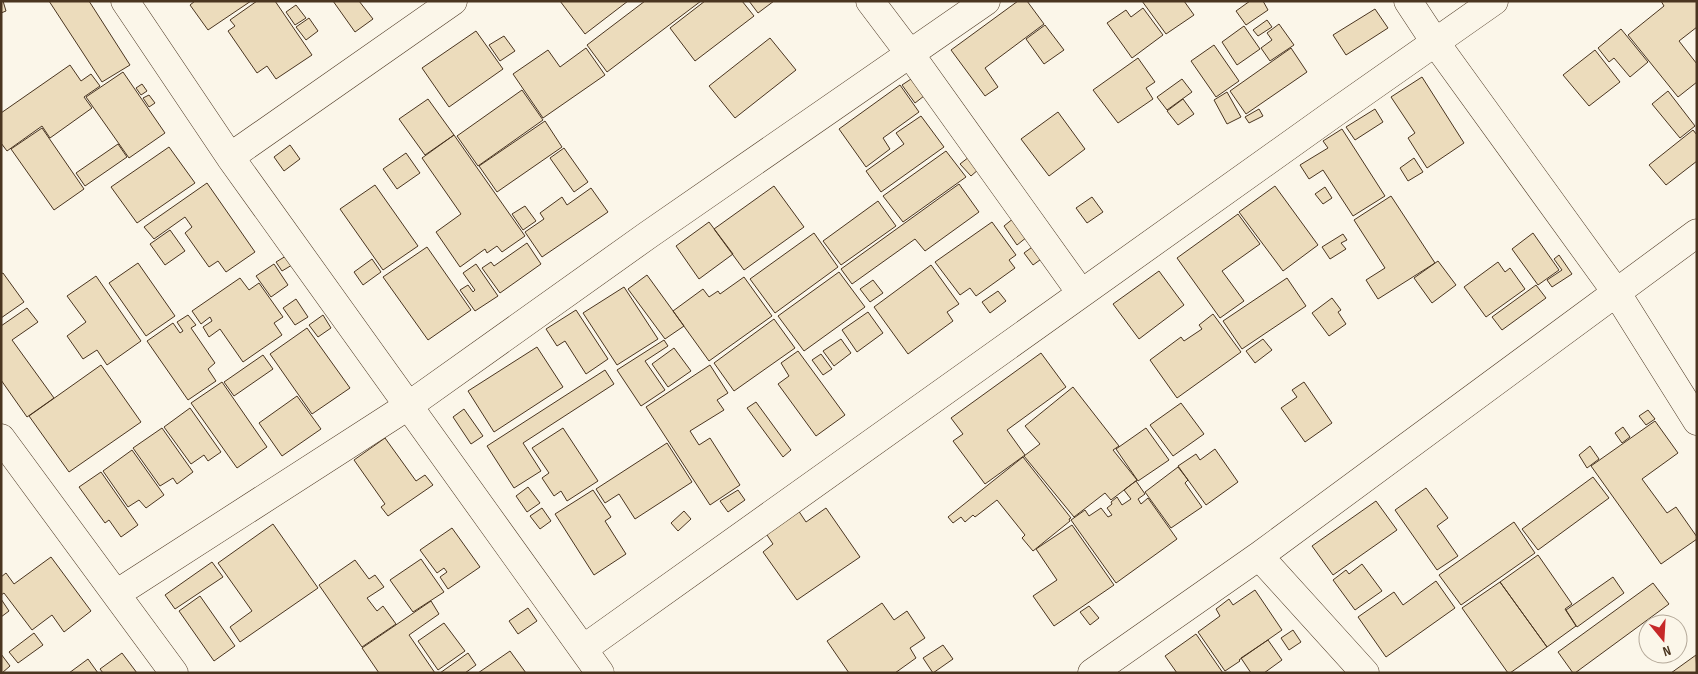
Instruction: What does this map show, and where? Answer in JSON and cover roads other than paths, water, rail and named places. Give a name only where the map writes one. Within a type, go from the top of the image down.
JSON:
[{"type":"street","points":[[125,1],[230,157],[600,673]]},
{"type":"street","points":[[230,157],[453,1]]},
{"type":"street","points":[[870,1],[1081,293]]},
{"type":"street","points":[[116,594],[408,406],[648,235],[986,1]]},
{"type":"street","points":[[1408,1],[1435,42],[1616,292],[1697,421]]},
{"type":"street","points":[[583,649],[1494,1]]},
{"type":"street","points":[[1092,673],[1259,556],[1697,233]]},
{"type":"street","points":[[1,438],[174,673]]},
{"type":"street","points":[[1259,556],[1365,673]]}]
